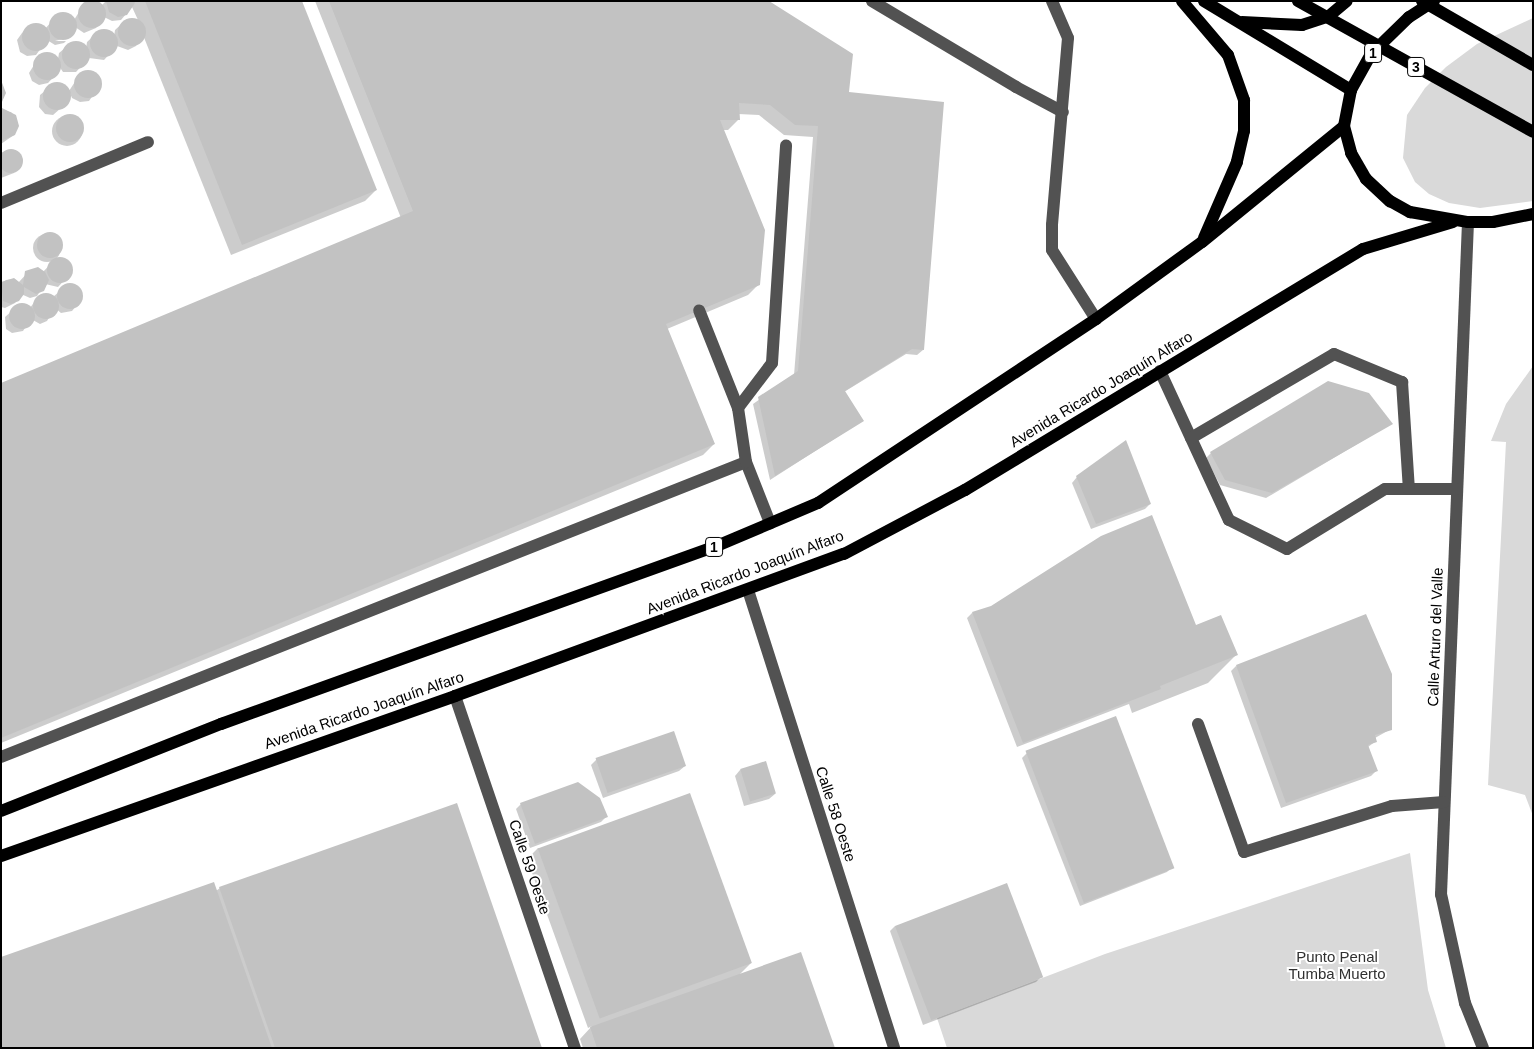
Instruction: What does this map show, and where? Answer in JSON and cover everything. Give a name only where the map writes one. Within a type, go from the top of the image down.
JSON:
[{"type":"main road","points":[[1182,1],[1228,55],[1244,100],[1244,131],[1237,162],[1202,242]]},
{"type":"main road","points":[[1204,1],[1351,90]]},
{"type":"main road","name":"3","points":[[1298,1],[1533,132]]},
{"type":"main road","points":[[1240,22],[1302,25],[1329,16],[1348,1]]},
{"type":"main road","points":[[1422,1],[1533,65]]},
{"type":"main road","name":"1","points":[[1,811],[221,724],[479,634],[818,503],[1096,319],[1202,242],[1344,126],[1351,90],[1371,54],[1409,17],[1434,1]]},
{"type":"main road","points":[[1344,126],[1351,153],[1366,179],[1390,201],[1410,212],[1453,222],[1530,217]]},
{"type":"main road","name":"Avenida Ricardo Joaquín Alfaro","points":[[1,856],[455,696],[844,554],[965,490],[1363,249],[1453,222]]},
{"type":"lane","points":[[872,1],[1016,88],[1064,112]]},
{"type":"lane","points":[[1052,1],[1068,38],[1064,112],[1052,225],[1052,250],[1096,319]]},
{"type":"lane","points":[[1,202],[148,142]]},
{"type":"lane","points":[[738,408],[772,363],[786,145]]},
{"type":"lane","name":"Calle Arturo del Valle","points":[[1468,222],[1441,894],[1465,1004],[1483,1048]]},
{"type":"lane","points":[[699,310],[738,408],[746,462],[770,523]]},
{"type":"lane","points":[[1191,438],[1334,354],[1402,382],[1409,489]]},
{"type":"lane","points":[[1160,371],[1229,520],[1287,549],[1385,489],[1457,488]]},
{"type":"lane","points":[[1,757],[746,462]]},
{"type":"lane","name":"Calle 58 Oeste","points":[[748,590],[894,1048]]},
{"type":"lane","name":"Calle 59 Oeste","points":[[455,696],[575,1048]]},
{"type":"lane","points":[[1198,724],[1244,852],[1392,806],[1444,802]]},
{"type":"green space","points":[[1533,18],[1533,201],[1480,208],[1449,203],[1429,194],[1415,182],[1403,158],[1407,115],[1425,88],[1446,67],[1477,44]]},
{"type":"green space","points":[[1533,366],[1533,816],[1525,795],[1488,785],[1506,442],[1491,441],[1506,404]]},
{"type":"green space","name":"Punto Penal Tumba Muerto","points":[[1410,853],[1428,990],[1446,1048],[947,1048],[937,1018],[1105,954]]},
{"type":"building","points":[[92,0],[102,4],[106,14],[102,24],[92,28],[82,24],[78,14],[82,4]]},
{"type":"building","points":[[106,1],[134,1],[135,3],[127,15],[118,17],[109,12]]},
{"type":"building","points":[[145,1],[302,1],[377,190],[242,245]]},
{"type":"building","points":[[329,1],[769,1],[853,54],[849,92],[944,102],[924,350],[912,349],[845,391],[864,421],[775,476],[758,397],[798,371],[818,126],[795,125],[770,105],[739,103],[740,120],[720,120],[765,230],[760,285],[666,324],[715,444],[1,738],[1,383],[413,211]]},
{"type":"building","points":[[63,12],[73,16],[77,26],[73,36],[63,40],[53,36],[49,26],[53,16]]},
{"type":"building","points":[[132,18],[142,22],[146,32],[142,42],[132,46],[122,42],[118,32],[122,22]]},
{"type":"building","points":[[36,23],[46,27],[50,37],[46,47],[36,51],[26,47],[22,37],[26,27]]},
{"type":"building","points":[[104,29],[114,33],[118,43],[114,53],[104,57],[94,53],[90,43],[94,33]]},
{"type":"building","points":[[76,41],[86,45],[90,55],[86,65],[76,69],[66,65],[62,55],[66,45]]},
{"type":"building","points":[[47,52],[57,56],[61,66],[57,76],[47,80],[37,76],[33,66],[37,56]]},
{"type":"building","points":[[88,70],[98,74],[102,84],[98,94],[88,98],[78,94],[74,84],[78,74]]},
{"type":"building","points":[[1,80],[6,93],[1,104]]},
{"type":"building","points":[[57,82],[67,86],[71,96],[67,106],[57,110],[47,106],[43,96],[47,86]]},
{"type":"building","points":[[2,108],[16,115],[19,126],[15,135],[1,141]]},
{"type":"building","points":[[70,114],[80,118],[84,128],[80,138],[70,142],[60,138],[56,128],[60,118]]},
{"type":"building","points":[[11,149],[20,152],[23,161],[20,170],[11,173],[2,170],[-1,161],[2,152]]},
{"type":"building","points":[[50,232],[59,236],[63,245],[59,254],[50,258],[41,254],[37,245],[41,236]]},
{"type":"building","points":[[60,257],[69,261],[73,270],[69,279],[60,283],[51,279],[47,270],[51,261]]},
{"type":"building","points":[[38,267],[45,272],[49,280],[44,291],[36,294],[24,287],[24,294],[19,301],[11,304],[3,301],[1,282],[14,278],[23,285],[25,271]]},
{"type":"building","points":[[70,283],[79,287],[83,296],[79,305],[70,309],[61,305],[57,296],[61,287]]},
{"type":"building","points":[[46,293],[55,297],[59,306],[55,315],[46,319],[37,315],[33,306],[37,297]]},
{"type":"building","points":[[22,303],[31,307],[35,316],[31,325],[22,329],[13,325],[9,316],[13,307]]},
{"type":"building","points":[[1328,381],[1369,393],[1393,424],[1272,493],[1225,480],[1210,452]]},
{"type":"building","points":[[1126,440],[1151,504],[1096,524],[1076,476]]},
{"type":"building","points":[[1152,515],[1196,625],[1221,615],[1238,655],[1160,686],[1161,689],[1023,743],[972,612],[991,606],[1101,536]]},
{"type":"building","points":[[1366,614],[1392,674],[1392,730],[1375,735],[1377,742],[1368,745],[1378,771],[1286,803],[1236,665]]},
{"type":"building","points":[[1116,716],[1174,868],[1084,903],[1025,751]]},
{"type":"building","points":[[674,731],[686,766],[608,793],[596,758]]},
{"type":"building","points":[[766,761],[776,794],[750,801],[740,769]]},
{"type":"building","points":[[578,782],[600,798],[608,817],[535,844],[520,803]]},
{"type":"building","points":[[690,793],[752,963],[600,1018],[538,848]]},
{"type":"building","points":[[457,803],[542,1048],[275,1048],[219,887]]},
{"type":"building","points":[[214,882],[272,1048],[1,1048],[1,957]]},
{"type":"building","points":[[1007,883],[1043,977],[931,1020],[895,926]]},
{"type":"building","points":[[801,952],[835,1048],[597,1048],[590,1027]]}]
